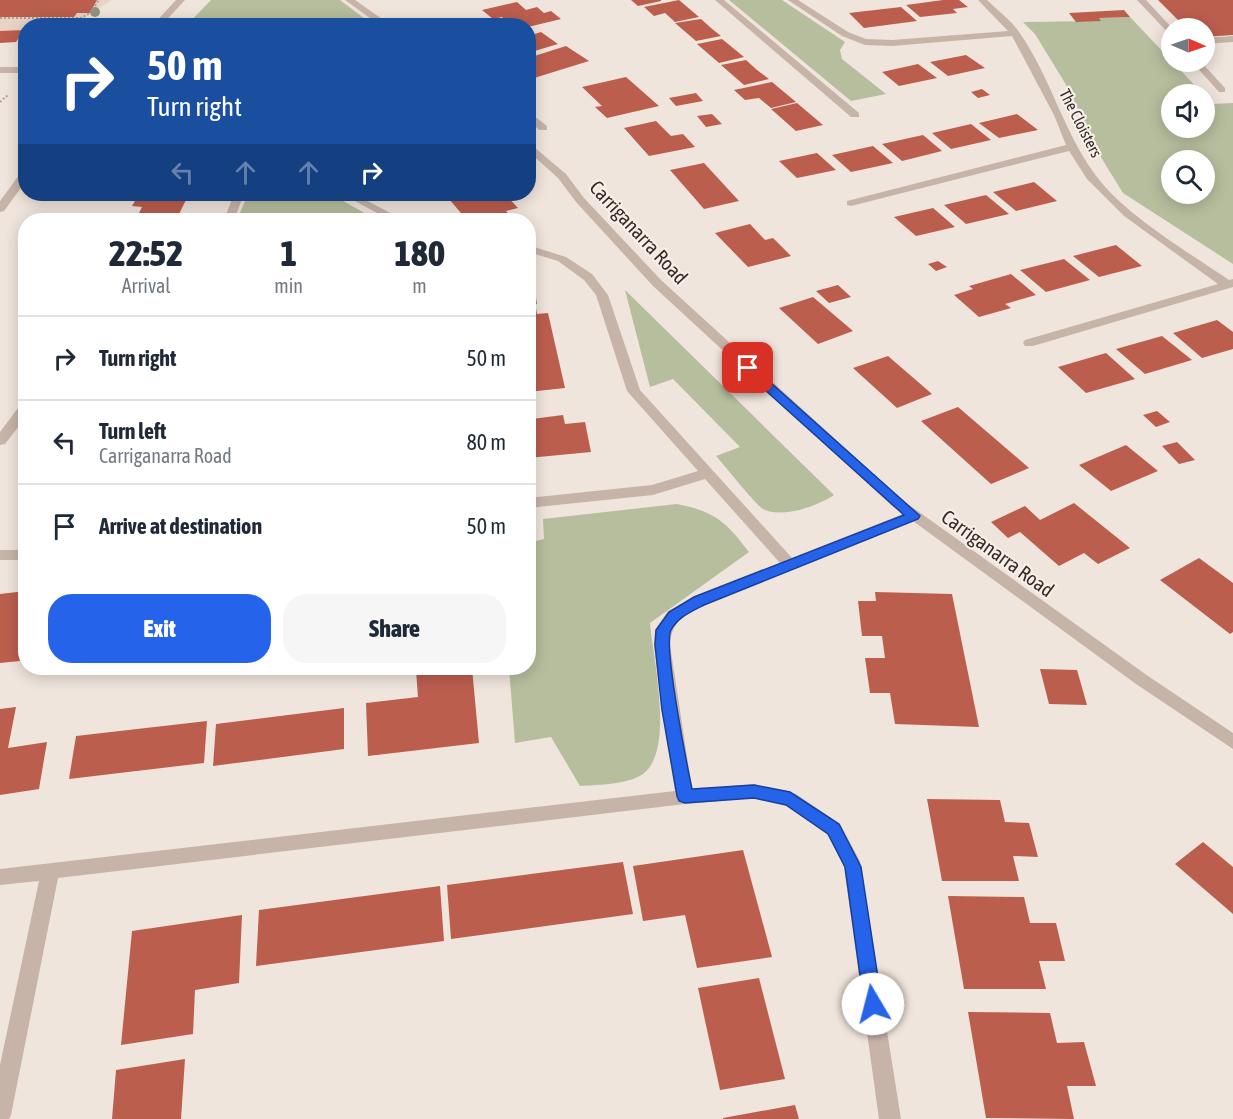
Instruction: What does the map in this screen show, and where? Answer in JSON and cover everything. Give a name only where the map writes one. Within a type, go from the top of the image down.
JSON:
[{"type":"street","points":[[164,18],[181,0]]},
{"type":"street","points":[[349,0],[376,18]]},
{"type":"street","points":[[719,0],[855,115]]},
{"type":"street","points":[[792,0],[845,34],[865,42],[892,43],[1015,33]]},
{"type":"street","name":"The Cloisters","points":[[982,0],[1015,33],[1059,115],[1072,147],[1090,177],[1128,213],[1231,284]]},
{"type":"street","points":[[1142,0],[1161,22]]},
{"type":"street","points":[[1215,40],[1233,39]]},
{"type":"street","points":[[0,70],[18,70]]},
{"type":"street","points":[[1205,72],[1222,90]]},
{"type":"street","points":[[536,121],[543,128]]},
{"type":"street","points":[[851,203],[1072,147]]},
{"type":"street","name":"Carriganarra Road","points":[[536,153],[562,176],[580,200],[657,283],[801,417],[913,516],[1233,742]]},
{"type":"street","points":[[0,209],[18,184]]},
{"type":"street","points":[[364,201],[386,213]]},
{"type":"street","points":[[536,251],[562,259],[588,277],[602,295],[634,391],[790,565]]},
{"type":"street","name":"The Cloisters","points":[[1029,343],[1231,284]]},
{"type":"street","points":[[0,441],[18,417]]},
{"type":"street","points":[[536,502],[653,490],[707,473]]},
{"type":"street","points":[[685,796],[670,710],[662,645],[663,630],[674,615],[699,601],[913,516]]},
{"type":"street","points":[[0,555],[18,555]]},
{"type":"street","points":[[0,876],[685,796],[754,791],[790,799],[834,829],[853,867],[890,1119]]},
{"type":"street","points":[[0,1115],[50,871]]},
{"type":"path","points":[[0,18],[81,18],[90,13],[99,0]]},
{"type":"green space","points":[[211,0],[340,0],[364,18],[194,18]]},
{"type":"green space","points":[[729,0],[782,0],[845,42],[840,50],[842,59],[886,94],[851,101]]},
{"type":"green space","points":[[1130,17],[1161,50],[1161,72],[1182,72],[1194,84],[1161,84],[1161,138],[1215,138],[1215,104],[1233,103],[1233,264],[1123,193],[1099,154],[1068,88],[1035,34],[1023,22],[1100,21],[1099,18]]},
{"type":"green space","points":[[245,201],[343,201],[365,213],[240,213]]},
{"type":"green space","points":[[625,290],[834,495],[809,507],[789,512],[779,513],[763,509],[716,456],[740,447],[673,379],[650,387]]},
{"type":"green space","points":[[677,504],[701,511],[719,520],[734,533],[749,552],[650,623],[660,703],[658,745],[653,762],[643,774],[630,780],[580,786],[551,737],[515,743],[510,675],[536,675],[536,541],[544,539],[543,519]]},
{"type":"shaded area","points":[[97,0],[112,0],[83,18],[18,18],[18,31],[0,31],[0,17],[74,17],[77,13],[90,13]]},
{"type":"building","points":[[0,0],[97,0],[90,13],[77,13],[74,17],[0,17]]},
{"type":"building","points":[[631,0],[661,0],[661,1],[638,6]]},
{"type":"building","points":[[679,0],[699,17],[675,22],[665,13],[654,16],[644,7]]},
{"type":"building","points":[[959,0],[968,7],[953,9],[957,13],[920,17],[906,5]]},
{"type":"building","points":[[1158,0],[1233,0],[1233,35],[1215,36],[1215,18],[1176,18]]},
{"type":"building","points":[[517,2],[526,10],[537,7],[544,13],[551,11],[561,19],[536,25],[536,18],[492,18],[482,10]]},
{"type":"building","points":[[901,7],[917,21],[864,28],[849,13]]},
{"type":"building","points":[[1124,10],[1130,17],[1099,18],[1101,21],[1076,22],[1069,13]]},
{"type":"building","points":[[701,19],[721,36],[696,41],[675,23]]},
{"type":"building","points":[[18,30],[18,39],[16,42],[0,43],[0,31]]},
{"type":"building","points":[[541,32],[558,44],[536,51],[536,34]]},
{"type":"building","points":[[722,39],[744,57],[719,63],[697,44]]},
{"type":"building","points":[[566,46],[589,61],[536,77],[536,55]]},
{"type":"building","points":[[966,55],[985,68],[948,76],[930,62]]},
{"type":"building","points":[[746,60],[769,79],[744,85],[721,65]]},
{"type":"building","points":[[918,64],[937,78],[899,86],[882,72]]},
{"type":"building","points":[[626,77],[659,106],[607,118],[595,107],[602,106],[582,87]]},
{"type":"building","points":[[772,82],[796,102],[771,108],[759,98],[745,100],[734,90]]},
{"type":"building","points":[[982,89],[990,95],[978,98],[971,92]]},
{"type":"building","points":[[696,93],[703,101],[676,106],[669,98]]},
{"type":"building","points":[[797,103],[823,125],[796,131],[771,109]]},
{"type":"building","points":[[712,114],[722,124],[706,127],[697,116]]},
{"type":"building","points":[[1017,114],[1038,130],[999,138],[979,123]]},
{"type":"building","points":[[656,121],[671,136],[683,134],[695,147],[649,156],[624,128]]},
{"type":"building","points":[[971,124],[991,140],[951,149],[932,133]]},
{"type":"building","points":[[923,135],[942,151],[902,161],[882,144]]},
{"type":"building","points":[[873,146],[893,163],[851,172],[832,155]]},
{"type":"building","points":[[817,153],[836,170],[797,178],[779,161]]},
{"type":"building","points":[[704,163],[739,201],[704,209],[670,170]]},
{"type":"building","points":[[1034,182],[1057,201],[1016,211],[993,192]]},
{"type":"building","points":[[986,195],[1009,214],[966,224],[944,205]]},
{"type":"building","points":[[135,201],[186,201],[180,213],[139,213],[142,207],[132,206]]},
{"type":"building","points":[[451,201],[512,201],[518,208],[506,211],[508,213],[461,213]]},
{"type":"building","points":[[933,208],[955,227],[916,236],[894,217]]},
{"type":"building","points":[[750,224],[765,240],[773,238],[791,256],[748,267],[715,233]]},
{"type":"building","points":[[1116,245],[1142,266],[1099,277],[1073,256]]},
{"type":"building","points":[[1064,259],[1090,280],[1046,292],[1020,270]]},
{"type":"building","points":[[938,261],[947,267],[936,271],[928,264]]},
{"type":"building","points":[[1011,274],[1036,295],[1005,304],[1011,308],[979,317],[954,295],[973,289],[969,286]]},
{"type":"building","points":[[838,285],[851,297],[829,303],[816,291]]},
{"type":"building","points":[[813,297],[853,331],[818,344],[779,308]]},
{"type":"building","points":[[536,308],[537,314],[548,313],[565,388],[536,391]]},
{"type":"building","points":[[1217,320],[1233,332],[1233,349],[1202,358],[1173,333]]},
{"type":"building","points":[[1162,336],[1192,360],[1145,374],[1116,349]]},
{"type":"building","points":[[1106,353],[1135,379],[1086,393],[1058,367]]},
{"type":"building","points":[[888,356],[932,394],[897,408],[853,368]]},
{"type":"building","points":[[958,407],[1029,468],[991,484],[921,421]]},
{"type":"building","points":[[1157,411],[1170,422],[1156,427],[1143,415]]},
{"type":"building","points":[[563,415],[565,424],[585,422],[591,452],[536,457],[536,418]]},
{"type":"building","points":[[1177,442],[1195,460],[1179,464],[1162,446]]},
{"type":"building","points":[[1126,445],[1158,471],[1111,491],[1079,465]]},
{"type":"building","points":[[1074,503],[1130,548],[1098,564],[1084,553],[1059,566],[1020,532],[1008,538],[991,522],[1025,506],[1040,520]]},
{"type":"building","points":[[1199,558],[1233,583],[1233,632],[1230,634],[1160,580]]},
{"type":"building","points":[[18,592],[18,661],[0,663],[0,594]]},
{"type":"building","points":[[875,592],[952,594],[979,727],[895,724],[890,693],[870,693],[865,658],[885,658],[882,636],[862,636],[858,601],[876,601]]},
{"type":"building","points":[[1040,669],[1077,670],[1087,705],[1049,704]]},
{"type":"building","points":[[416,675],[473,675],[479,743],[368,756],[366,703],[418,697]]},
{"type":"building","points":[[16,707],[8,748],[47,742],[39,789],[0,795],[0,709]]},
{"type":"building","points":[[344,708],[344,749],[213,766],[216,724]]},
{"type":"building","points":[[207,721],[204,763],[69,779],[76,736]]},
{"type":"building","points":[[927,799],[1000,800],[1005,822],[1029,823],[1038,857],[1013,856],[1019,881],[942,881]]},
{"type":"building","points":[[1203,842],[1233,867],[1233,914],[1175,864]]},
{"type":"building","points":[[743,850],[772,957],[697,968],[685,915],[643,921],[633,866]]},
{"type":"building","points":[[623,862],[633,914],[451,939],[447,885]]},
{"type":"building","points":[[440,886],[444,941],[256,966],[259,910]]},
{"type":"building","points":[[948,896],[1024,897],[1030,923],[1056,923],[1065,961],[1039,961],[1046,989],[964,989]]},
{"type":"building","points":[[242,915],[239,983],[195,990],[193,1034],[121,1045],[132,931]]},
{"type":"building","points":[[759,978],[785,1079],[720,1090],[698,988]]},
{"type":"building","points":[[968,1012],[1050,1013],[1057,1043],[1084,1042],[1096,1086],[1067,1086],[1074,1119],[986,1118]]},
{"type":"building","points":[[185,1059],[181,1119],[112,1119],[116,1070]]},
{"type":"building","points":[[795,1105],[799,1119],[723,1119],[723,1118]]},
{"type":"route","points":[[748,368],[913,516],[699,601],[674,615],[663,630],[662,645],[670,710],[685,796],[754,791],[790,799],[834,829],[853,867],[873,1004]]}]
